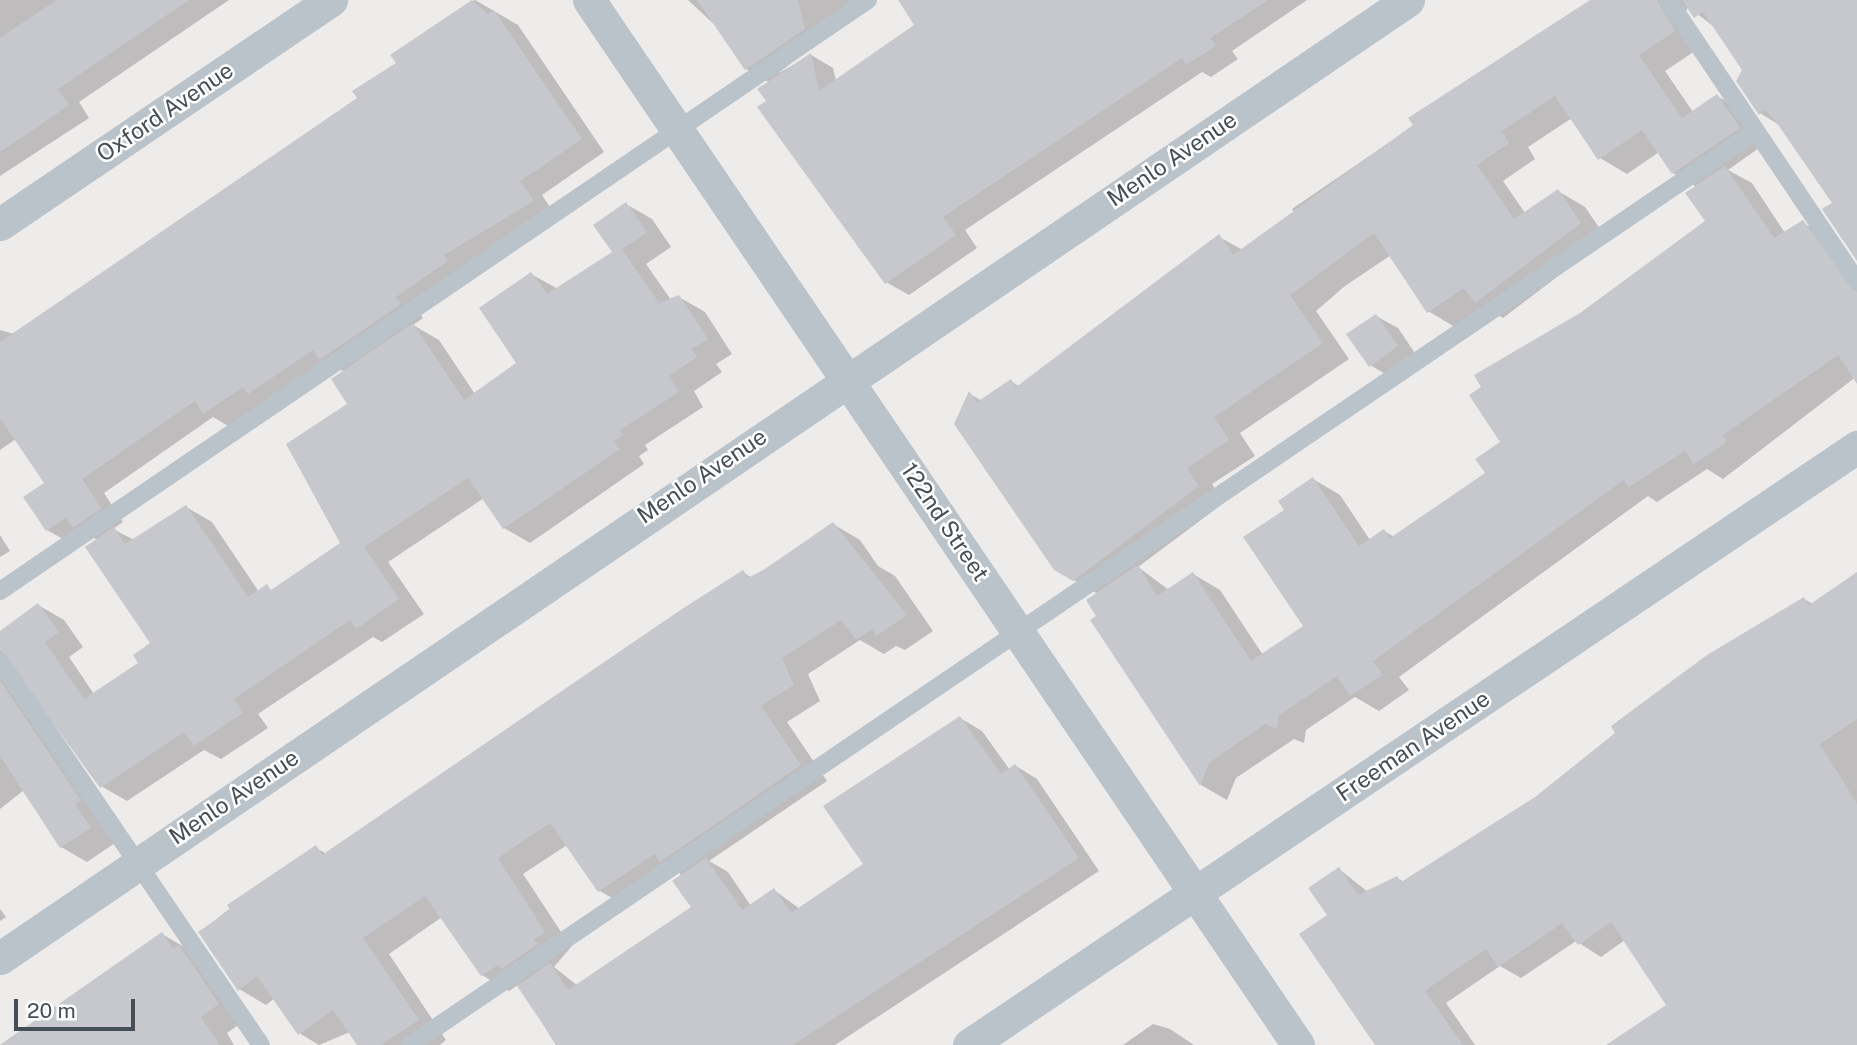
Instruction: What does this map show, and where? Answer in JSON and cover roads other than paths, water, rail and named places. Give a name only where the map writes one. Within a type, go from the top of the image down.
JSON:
[{"type":"street","name":"Oxford Avenue","points":[[0,224],[331,0]]},
{"type":"street","name":"122nd Street","points":[[589,0],[1298,1045]]},
{"type":"street","name":"Menlo Avenue","points":[[0,958],[847,377],[1408,0]]},
{"type":"street","name":"Freeman Avenue","points":[[970,1045],[1857,447]]},
{"type":"lane","points":[[0,591],[868,0]]},
{"type":"lane","points":[[1668,0],[1857,281]]},
{"type":"lane","points":[[410,1045],[1756,131]]},
{"type":"lane","points":[[0,661],[261,1045]]}]
